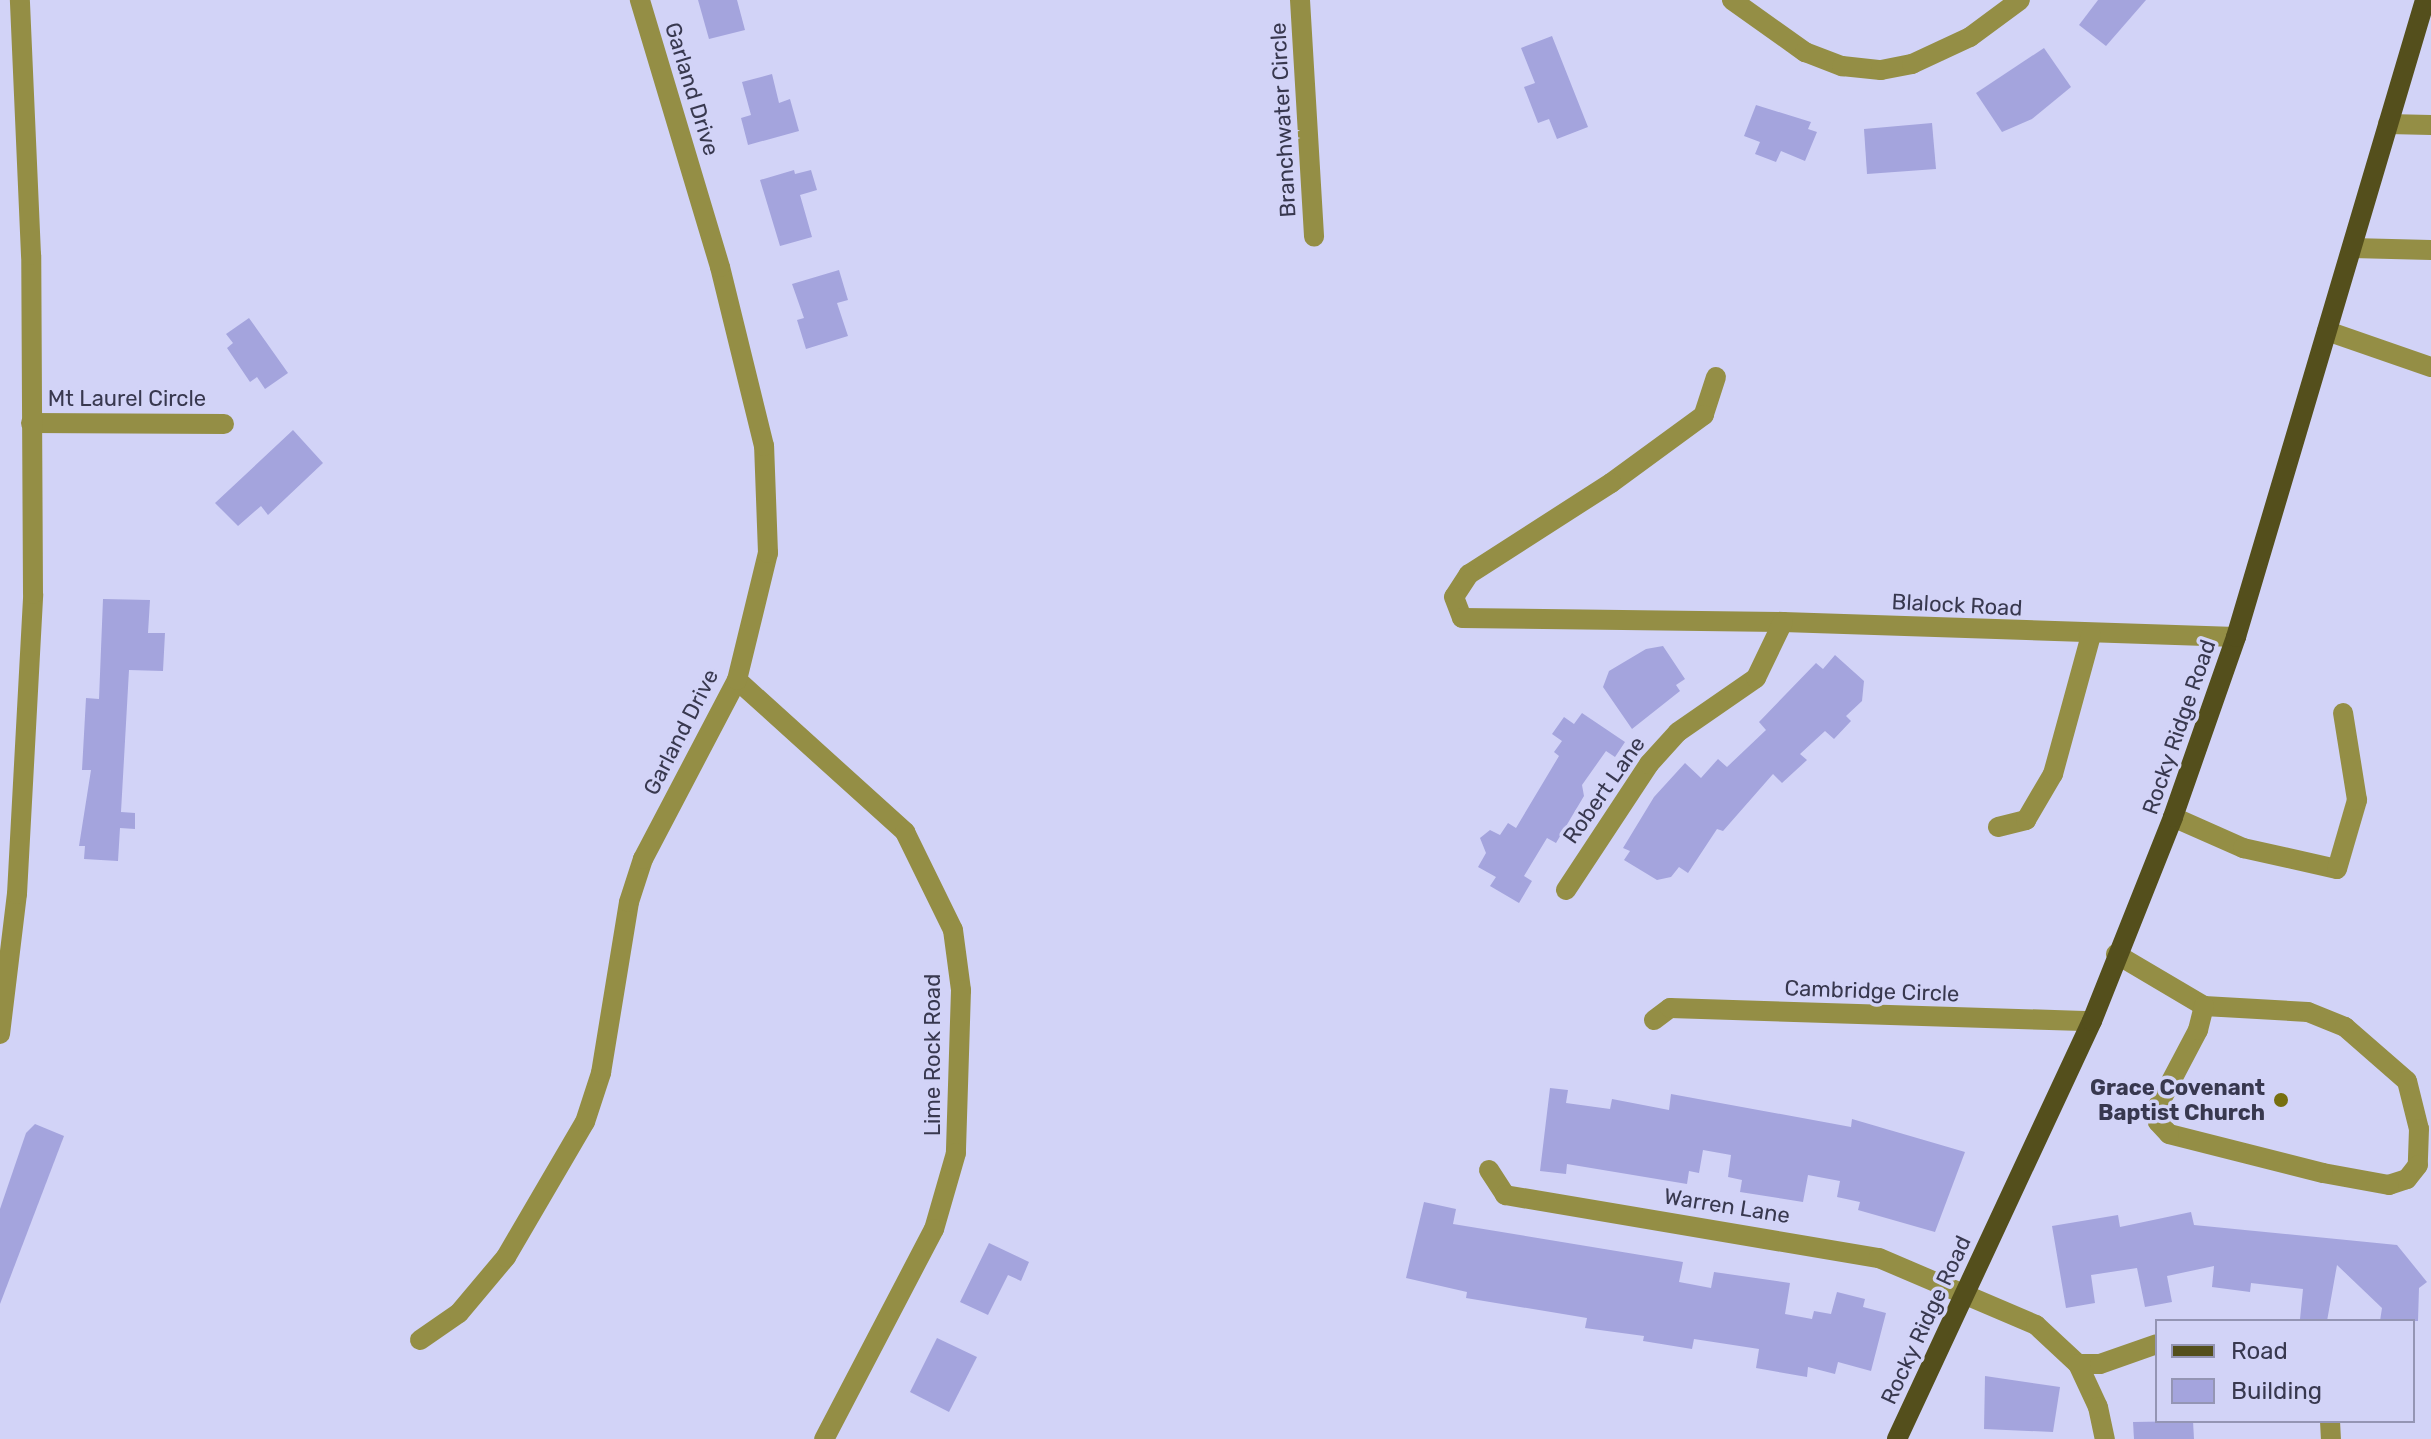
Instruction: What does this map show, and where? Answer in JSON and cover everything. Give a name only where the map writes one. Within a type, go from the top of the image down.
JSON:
[{"type":"main road","name":"Rocky Ridge Road","points":[[1897,1439],[2092,1021],[2116,954],[2173,817],[2236,637],[2425,0]]},
{"type":"street","points":[[0,1034],[33,594],[31,255],[20,0]]},
{"type":"street","name":"Garland Drive","points":[[420,1340],[459,1313],[506,1257],[585,1122],[601,1073],[629,902],[643,859],[737,680],[768,553],[764,446],[720,267],[640,0]]},
{"type":"street","name":"Branchwater Circle","points":[[1300,0],[1314,237]]},
{"type":"street","points":[[1732,0],[1805,52],[1842,66],[1881,70],[1912,64],[1970,37],[2020,0]]},
{"type":"street","points":[[2388,124],[2431,125]]},
{"type":"street","points":[[2352,248],[2431,250]]},
{"type":"street","points":[[2327,331],[2431,367]]},
{"type":"street","name":"Blalock Road","points":[[1716,377],[1704,415],[1611,483],[1469,574],[1454,597],[1462,618],[1485,621],[1783,622],[2091,635],[2236,637]]},
{"type":"street","name":"Mt Laurel Circle","points":[[31,423],[224,424]]},
{"type":"street","name":"Robert Lane","points":[[1566,890],[1649,764],[1678,732],[1756,678],[1783,622]]},
{"type":"street","points":[[1998,827],[2026,820],[2053,774],[2091,635]]},
{"type":"street","name":"Lime Rock Road","points":[[737,680],[905,832],[953,930],[961,990],[956,1153],[934,1229],[824,1439]]},
{"type":"street","points":[[2173,817],[2243,848],[2337,869],[2357,800],[2343,713]]},
{"type":"street","points":[[2116,954],[2204,1006],[2308,1012],[2345,1027],[2407,1081],[2419,1129],[2418,1165],[2407,1179],[2389,1185],[2323,1173],[2169,1134],[2158,1122],[2158,1106],[2198,1030],[2204,1006]]},
{"type":"street","name":"Cambridge Circle","points":[[1654,1020],[1670,1008],[2092,1021]]},
{"type":"street","name":"Warren Lane","points":[[1489,1170],[1505,1195],[1879,1258],[1963,1297],[2036,1325],[2078,1364]]},
{"type":"street","points":[[2105,1439],[2098,1407],[2078,1364],[2100,1364],[2155,1345]]},
{"type":"building","points":[[698,0],[737,0],[745,30],[709,39]]},
{"type":"building","points":[[2098,0],[2146,0],[2106,46],[2079,25]]},
{"type":"building","points":[[1552,36],[1588,127],[1557,139],[1549,119],[1538,123],[1524,87],[1535,83],[1521,48]]},
{"type":"building","points":[[2044,48],[2071,87],[2032,119],[2002,132],[1976,93]]},
{"type":"building","points":[[772,74],[779,103],[790,99],[799,131],[748,145],[741,118],[751,115],[742,82]]},
{"type":"building","points":[[1756,105],[1811,122],[1808,129],[1817,132],[1805,161],[1781,151],[1776,162],[1755,154],[1760,142],[1744,136]]},
{"type":"building","points":[[1932,123],[1936,169],[1867,174],[1864,129]]},
{"type":"building","points":[[794,170],[795,174],[811,170],[817,190],[800,195],[812,237],[780,246],[760,180]]},
{"type":"building","points":[[839,270],[848,300],[837,303],[848,336],[806,349],[797,320],[804,318],[792,284]]},
{"type":"building","points":[[249,318],[288,373],[265,389],[257,377],[250,382],[227,348],[233,343],[226,334]]},
{"type":"building","points":[[293,430],[323,463],[268,515],[261,506],[238,526],[215,503]]},
{"type":"building","points":[[103,599],[150,600],[148,633],[165,633],[163,671],[129,670],[121,812],[135,813],[135,829],[120,828],[118,861],[84,859],[85,846],[79,846],[91,770],[82,770],[86,698],[99,699]]},
{"type":"building","points":[[1663,646],[1685,679],[1676,685],[1680,691],[1632,729],[1603,687],[1609,671],[1646,649]]},
{"type":"building","points":[[1835,655],[1864,681],[1862,701],[1846,716],[1851,721],[1834,739],[1825,731],[1800,754],[1807,760],[1782,783],[1773,774],[1723,831],[1717,829],[1688,873],[1679,867],[1671,877],[1657,880],[1624,860],[1630,851],[1623,848],[1654,797],[1685,763],[1701,778],[1718,759],[1727,767],[1766,730],[1759,722],[1816,663],[1823,669]]},
{"type":"building","points":[[1582,713],[1625,742],[1615,757],[1606,751],[1582,785],[1584,796],[1556,843],[1547,838],[1524,876],[1532,881],[1519,903],[1490,886],[1496,877],[1478,867],[1486,853],[1480,838],[1490,830],[1500,835],[1508,823],[1516,828],[1559,756],[1554,752],[1562,741],[1552,734],[1564,717],[1574,724]]},
{"type":"building","points":[[1550,1088],[1568,1090],[1566,1103],[1610,1109],[1612,1099],[1669,1110],[1671,1094],[1851,1127],[1852,1119],[1965,1152],[1935,1232],[1858,1210],[1860,1202],[1837,1197],[1840,1181],[1808,1175],[1803,1202],[1740,1192],[1742,1180],[1728,1177],[1731,1155],[1703,1150],[1699,1173],[1689,1171],[1687,1184],[1567,1164],[1566,1174],[1540,1171]]},
{"type":"building","points":[[35,1124],[64,1136],[0,1304],[0,1209],[26,1133]]},
{"type":"building","points":[[1424,1202],[1456,1209],[1453,1224],[1683,1262],[1679,1282],[1711,1288],[1714,1272],[1790,1283],[1785,1314],[1812,1319],[1814,1311],[1831,1314],[1837,1292],[1865,1299],[1863,1307],[1886,1313],[1871,1371],[1838,1362],[1835,1374],[1808,1367],[1807,1377],[1756,1368],[1759,1349],[1694,1339],[1692,1349],[1643,1341],[1644,1336],[1585,1328],[1587,1318],[1466,1298],[1467,1292],[1406,1278]]},
{"type":"building","points":[[2191,1212],[2194,1225],[2397,1245],[2427,1282],[2419,1288],[2418,1321],[2380,1319],[2382,1308],[2337,1265],[2327,1319],[2300,1319],[2303,1289],[2251,1283],[2250,1292],[2212,1287],[2214,1266],[2167,1276],[2172,1302],[2145,1307],[2137,1268],[2091,1275],[2095,1303],[2066,1308],[2052,1226],[2118,1215],[2120,1227]]},
{"type":"building","points":[[989,1243],[1029,1262],[1021,1281],[1008,1275],[988,1315],[960,1302]]},
{"type":"building","points":[[937,1338],[977,1357],[949,1412],[910,1392]]},
{"type":"building","points":[[1985,1376],[2060,1387],[2053,1432],[1984,1429]]},
{"type":"building","points":[[2133,1422],[2193,1423],[2194,1439],[2134,1439]]},
{"type":"place","name":"Grace Covenant Baptist Church","points":[[2281,1100]]}]
